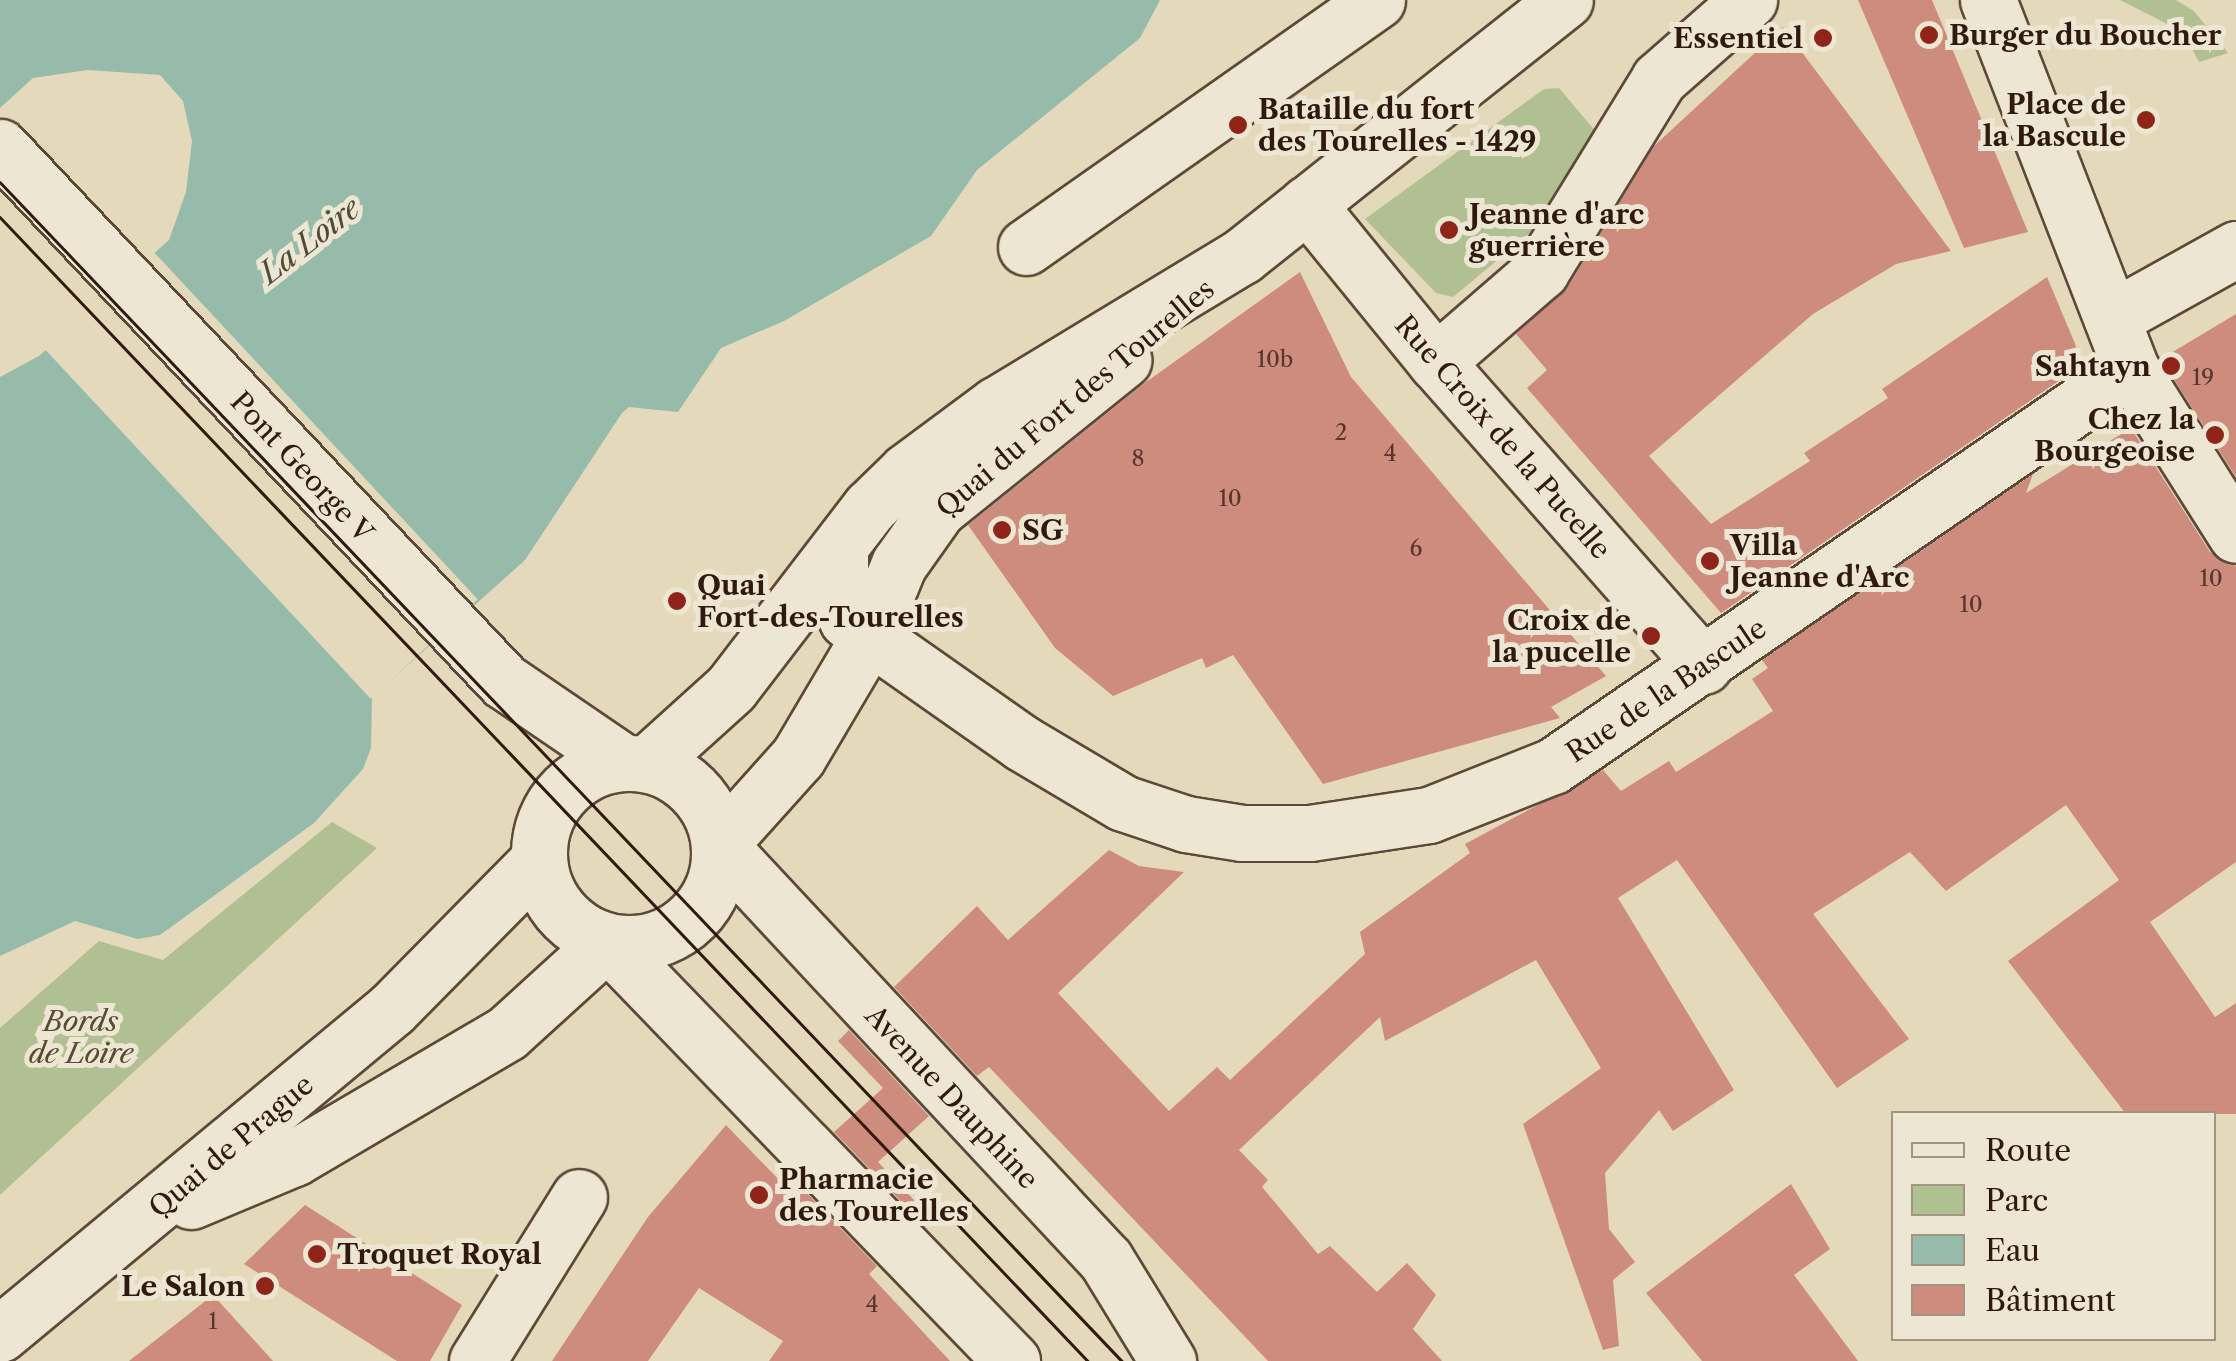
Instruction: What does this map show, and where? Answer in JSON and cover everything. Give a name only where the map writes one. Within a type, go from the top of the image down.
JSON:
[{"type":"street","points":[[1026,248],[1376,0]]},
{"type":"street","points":[[1242,256],[1565,0]]},
{"type":"street","points":[[1436,362],[1541,271],[1659,80],[1749,0]]},
{"type":"street","points":[[1988,0],[2132,369],[2236,535]]},
{"type":"street","name":"Pont George V","points":[[0,147],[504,682],[636,764]]},
{"type":"street","name":"Rue Croix de la Pucelle","points":[[1307,204],[1436,362],[1704,666]]},
{"type":"street","points":[[2112,318],[2236,249]]},
{"type":"street","name":"Quai du Fort des Tourelles","points":[[636,764],[731,688],[870,506],[907,472],[996,404],[1242,256]]},
{"type":"street","name":"Quai du Fort des Tourelles","points":[[719,845],[798,757],[868,637],[899,564],[938,509],[1242,256]]},
{"type":"street","name":"Rue de la Bascule","points":[[840,548],[840,604],[868,637],[1123,803],[1242,833],[1310,833],[1429,815],[1553,766],[2132,369]]},
{"type":"street","points":[[607,942],[658,940],[690,920],[715,881],[719,845],[697,793],[636,764],[585,774],[562,792],[545,819],[538,861],[559,912],[607,942],[1012,1361]]},
{"type":"street","name":"Avenue Dauphine","points":[[719,845],[1106,1260],[1168,1361]]},
{"type":"street","name":"Quai de Prague","points":[[142,1221],[392,1008],[538,861]]},
{"type":"street","name":"Quai de Prague","points":[[142,1221],[294,1158],[507,1033],[607,942]]},
{"type":"street","points":[[477,1361],[579,1196]]},
{"type":"street","points":[[0,1334],[142,1221]]},
{"type":"green space","points":[[2120,0],[2176,0],[2194,11],[2228,53],[2199,62],[2183,32]]},
{"type":"green space","points":[[1559,88],[1597,133],[1543,222],[1453,297],[1436,293],[1365,219],[1544,89]]},
{"type":"green space","name":"Bords de Loire","points":[[332,822],[377,848],[0,1195],[0,1028],[99,941],[163,960]]},
{"type":"water","name":"La Loire","points":[[0,0],[1160,0],[1140,38],[977,170],[931,236],[784,321],[721,348],[678,412],[629,407],[622,413],[525,560],[372,697],[371,748],[363,769],[314,823],[160,935],[138,939],[75,921],[0,956],[0,377],[39,356],[169,240],[186,192],[192,141],[183,101],[160,75],[88,70],[33,78],[0,108]]},
{"type":"pier","points":[[151,249],[478,599],[371,699],[44,349]]},
{"type":"building","points":[[1858,0],[1932,0],[2028,232],[1964,248]]},
{"type":"building","points":[[1783,27],[1951,251],[1896,264],[1813,314],[1649,456],[1711,524],[1810,461],[1804,453],[1888,398],[1882,389],[2047,277],[2076,346],[2066,376],[1721,613],[1527,388],[1547,370],[1516,334],[1567,288],[1654,146]]},
{"type":"building","points":[[1300,272],[1351,377],[1606,676],[1551,707],[1560,718],[1323,784],[1233,655],[1206,668],[1202,658],[1113,696],[1055,648],[968,525],[1142,385]]},
{"type":"building","points":[[2236,314],[2236,477],[2161,359]]},
{"type":"building","points":[[2131,428],[2210,552],[2236,566],[2236,862],[2150,922],[2215,1017],[2236,1003],[2236,1114],[2124,1111],[2008,961],[2119,880],[2066,805],[1946,891],[1910,852],[1813,914],[1909,1039],[1837,1088],[1677,860],[1618,898],[1734,1090],[1673,1131],[1659,1110],[1605,1173],[1609,1229],[1635,1262],[1613,1280],[1619,1346],[1603,1350],[1523,1124],[1601,1068],[1536,960],[1385,1041],[1380,1017],[1239,1150],[1268,1180],[1262,1187],[1318,1254],[1330,1246],[1377,1292],[1407,1263],[1436,1295],[1413,1329],[1442,1361],[1268,1361],[989,1067],[977,1076],[894,987],[977,906],[1008,940],[1109,850],[1139,866],[1184,872],[1058,993],[1169,1111],[1217,1067],[1230,1080],[1365,954],[1360,932],[1470,853],[1465,844],[1603,770],[1621,791],[1669,761],[1676,772],[1773,711],[1752,679],[1768,668],[1762,660],[2033,474],[2026,493]]},
{"type":"building","points":[[849,1030],[929,1116],[878,1162],[930,1217],[923,1224],[834,1132],[883,1088],[838,1041]]},
{"type":"building","points":[[726,1125],[781,1182],[789,1175],[877,1266],[869,1274],[950,1361],[769,1361],[783,1341],[699,1288],[648,1361],[552,1361],[648,1217]]},
{"type":"building","points":[[1791,1184],[1830,1249],[1794,1275],[1858,1361],[1702,1361],[1646,1293]]},
{"type":"building","points":[[305,1205],[462,1305],[430,1361],[397,1361],[244,1264]]},
{"type":"building","points":[[213,1295],[273,1361],[129,1361]]},
{"type":"tram line","points":[[0,182],[1122,1361]]},
{"type":"tram line","points":[[0,217],[1088,1361]]},
{"type":"place","name":"Burger du Boucher","points":[[1929,35]]},
{"type":"place","name":"Essentiel","points":[[1823,38]]},
{"type":"place","name":"Place de la Bascule","points":[[2146,120]]},
{"type":"place","name":"Bataille du fort des Tourelles - 1429","points":[[1238,125]]},
{"type":"place","name":"Jeanne d'arc guerrière","points":[[1449,230]]},
{"type":"place","name":"Sahtayn","points":[[2171,366]]},
{"type":"place","name":"Chez la Bourgeoise","points":[[2215,435]]},
{"type":"place","name":"SG","points":[[1002,530]]},
{"type":"place","name":"Villa Jeanne d'Arc","points":[[1710,561]]},
{"type":"place","name":"Quai Fort-des-Tourelles","points":[[677,601]]},
{"type":"place","name":"Croix de la pucelle","points":[[1651,636]]},
{"type":"place","name":"Pharmacie des Tourelles","points":[[759,1195]]},
{"type":"place","name":"Troquet Royal","points":[[317,1254]]},
{"type":"place","name":"Le Salon","points":[[265,1286]]}]
